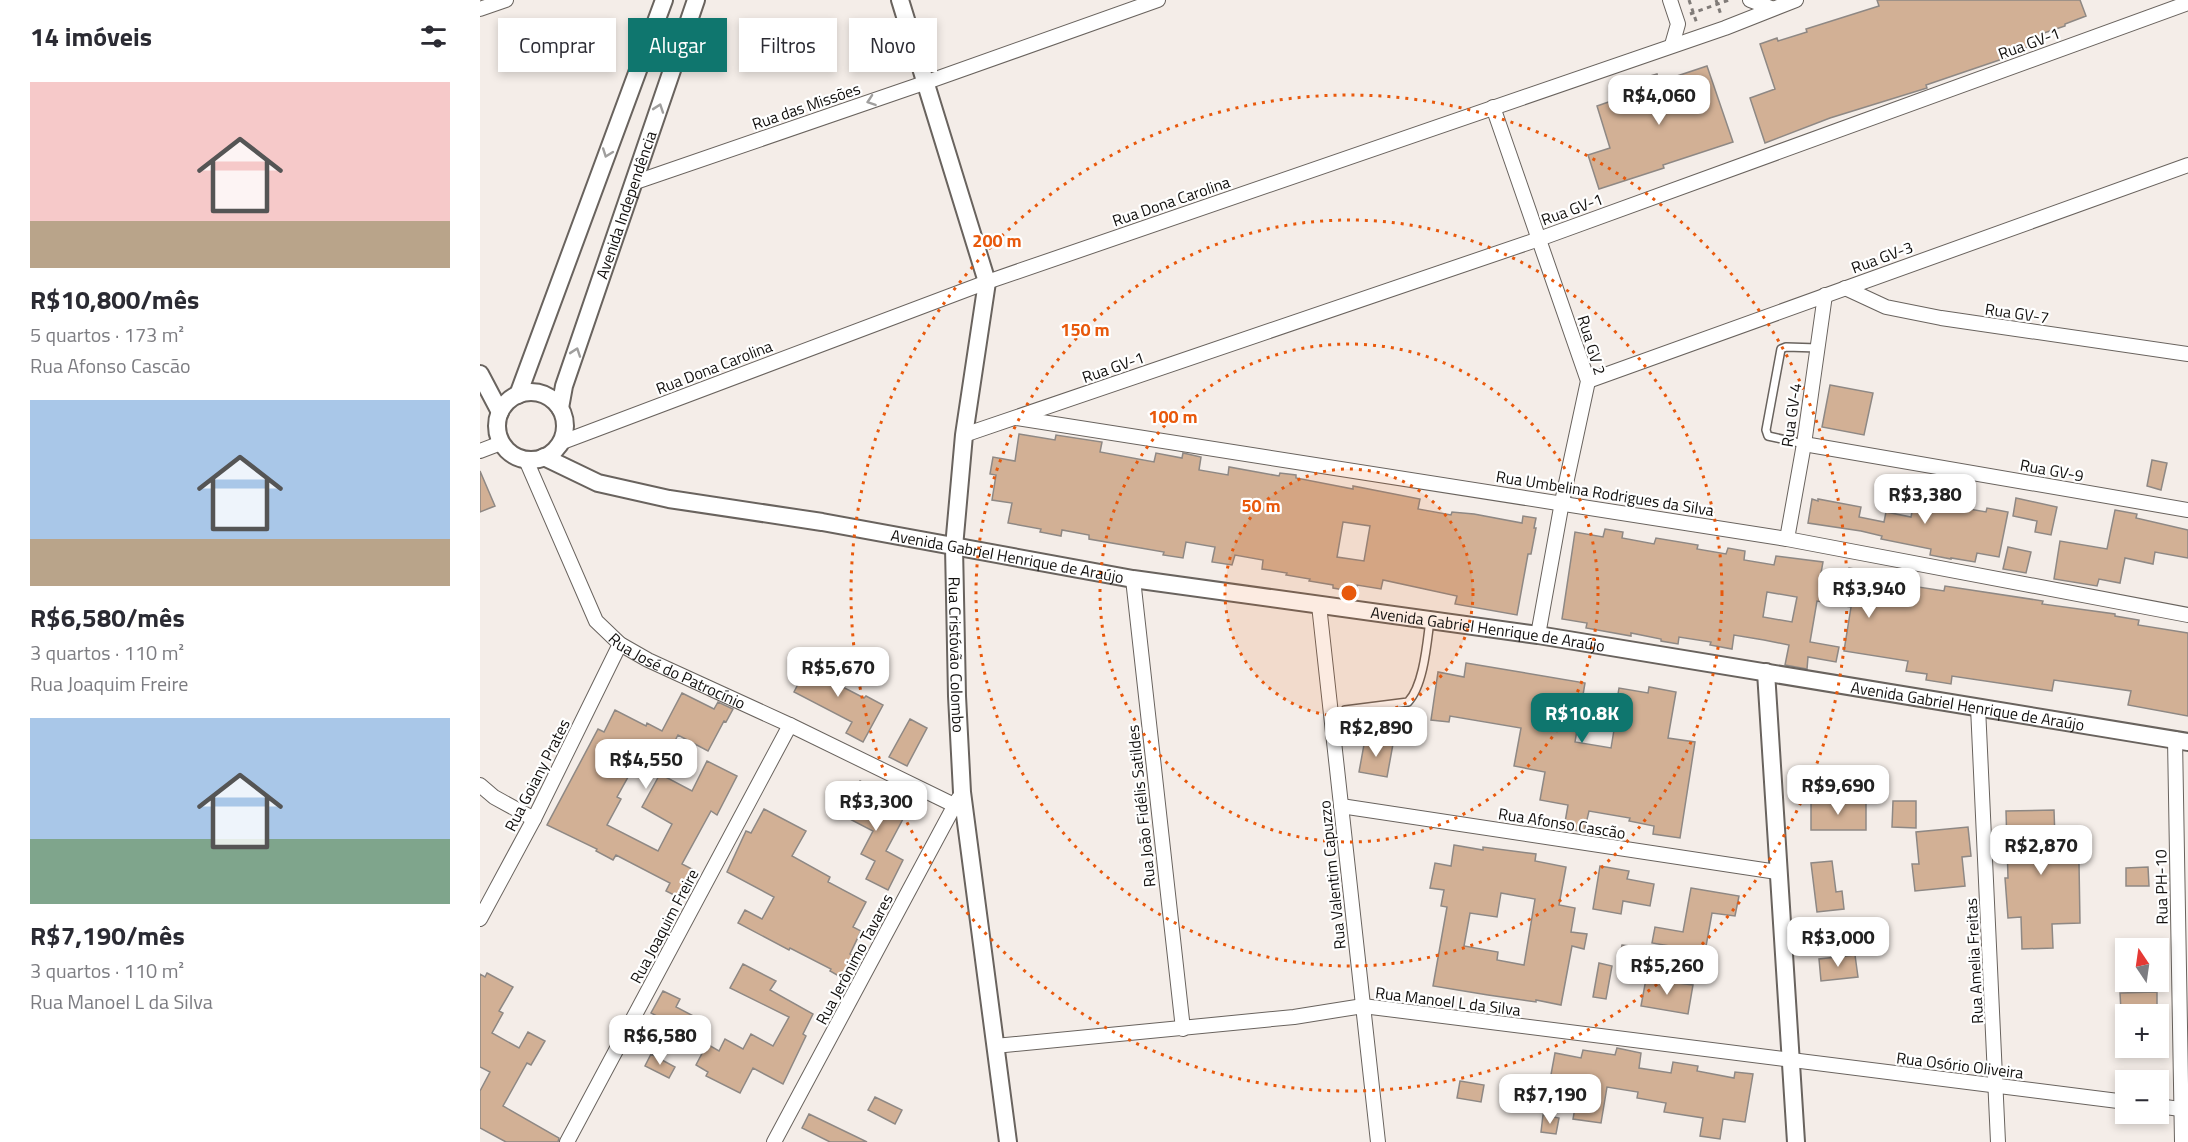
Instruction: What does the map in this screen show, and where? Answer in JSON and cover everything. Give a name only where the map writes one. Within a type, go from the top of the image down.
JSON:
[{"type":"street","points":[[480,9],[506,0]]},
{"type":"street","name":"Avenida Independência","points":[[518,395],[664,0]]},
{"type":"street","name":"Avenida Independência","points":[[560,408],[564,386],[696,0]]},
{"type":"street","name":"Rua Cristóvão Colombo","points":[[900,0],[987,282],[964,435],[954,548],[958,798],[1008,1142]]},
{"type":"street","name":"Rua das Missões","points":[[633,183],[1158,0]]},
{"type":"street","points":[[1670,0],[1678,24],[1672,45]]},
{"type":"street","points":[[1750,0],[1771,8]]},
{"type":"street","name":"Rua Dona Carolina","points":[[561,443],[987,282],[1701,36],[1796,0]]},
{"type":"street","name":"Rua GV-1","points":[[964,435],[1539,239],[2188,3]]},
{"type":"street","name":"Rua GV 2","points":[[1493,107],[1588,381],[1562,502],[1538,635]]},
{"type":"street","name":"Rua GV-3","points":[[1588,381],[2188,165]]},
{"type":"street","name":"Rua GV-7","points":[[1845,288],[1886,307],[1941,318],[2188,354]]},
{"type":"street","name":"Rua GV-4","points":[[1787,539],[1804,444],[1825,295]]},
{"type":"street","points":[[480,374],[500,412]]},
{"type":"street","points":[[541,394],[560,408],[565,426],[561,443],[554,452],[544,458],[526,460],[512,454],[501,443],[497,428],[500,412],[507,402],[518,395],[541,394]]},
{"type":"street","name":"Rua Umbelina Rodrigues da Silva","points":[[1014,418],[1787,539],[2188,615]]},
{"type":"street","points":[[480,451],[501,443]]},
{"type":"street","name":"Rua GV-9","points":[[1804,444],[2188,510]]},
{"type":"street","name":"Avenida Gabriel Henrique de Araújo","points":[[544,458],[598,483],[669,499],[822,522],[1133,579],[1538,635],[2182,741]]},
{"type":"street","name":"Rua José do Patrocínio","points":[[526,460],[596,621],[620,644],[648,660],[790,725],[958,798]]},
{"type":"street","name":"Rua João Fidélis Satildes","points":[[1133,579],[1183,1029]]},
{"type":"street","name":"Rua Valentim Capuzzo","points":[[1319,605],[1378,1142]]},
{"type":"street","name":"Rua Goiany Prates","points":[[480,919],[534,819],[620,644]]},
{"type":"street","points":[[1766,672],[1796,1142]]},
{"type":"street","name":"Rua Amelia Freitas","points":[[1978,707],[1998,1142]]},
{"type":"street","name":"Rua Joaquim Freire","points":[[567,1142],[790,725]]},
{"type":"street","name":"Rua PH-10","points":[[2182,741],[2185,1109],[2182,1142]]},
{"type":"street","points":[[480,785],[494,797],[534,819]]},
{"type":"street","name":"Rua Jerônimo Tavares","points":[[774,1142],[958,798]]},
{"type":"street","name":"Rua Afonso Cascão","points":[[1341,806],[1778,872]]},
{"type":"street","name":"Rua Manoel L da Silva","points":[[995,1046],[1294,1017],[1362,1006],[1790,1061]]},
{"type":"street","name":"Rua Osório Oliveira","points":[[1790,1061],[2115,1101]]},
{"type":"street","points":[[2169,1107],[2185,1109]]},
{"type":"lane","points":[[1804,444],[1768,436],[1766,430],[1781,349],[1786,347],[1818,348]]},
{"type":"lane","points":[[1345,710],[1408,702],[1413,696],[1425,658],[1430,620]]},
{"type":"path","points":[[1689,0],[1701,36]]},
{"type":"path","points":[[1677,18],[1729,0]]},
{"type":"building","points":[[1877,0],[2080,0],[2086,16],[2041,34],[2044,42],[2019,50],[2020,53],[1926,85],[1927,88],[1830,118],[1765,143],[1750,98],[1775,89],[1760,44],[1807,32],[1806,29],[1879,6]]},
{"type":"building","points":[[1707,66],[1733,142],[1599,189],[1588,155],[1610,148],[1597,106],[1643,87],[1640,79],[1657,74],[1659,82]]},
{"type":"building","points":[[1830,385],[1873,393],[1864,435],[1822,427]]},
{"type":"building","points":[[1019,434],[1055,440],[1056,435],[1102,442],[1100,452],[1154,462],[1156,453],[1182,458],[1183,453],[1201,457],[1199,470],[1228,475],[1229,467],[1279,476],[1280,473],[1296,475],[1296,478],[1420,499],[1418,509],[1451,515],[1452,512],[1474,514],[1522,523],[1523,516],[1536,518],[1534,528],[1536,528],[1531,554],[1528,554],[1517,615],[1455,604],[1457,596],[1383,580],[1381,589],[1357,585],[1356,592],[1333,588],[1333,585],[1286,575],[1287,573],[1262,569],[1263,560],[1235,555],[1232,565],[1212,562],[1215,547],[1186,542],[1183,558],[1163,555],[1164,552],[1089,539],[1089,535],[1062,530],[1061,536],[1040,532],[1041,529],[1008,523],[1012,503],[992,500],[996,475],[990,474],[993,457],[1015,461]],"holes":[[[1343,522],[1370,526],[1364,561],[1337,557]]]},
{"type":"building","points":[[2152,460],[2167,463],[2161,490],[2147,486]]},
{"type":"building","points":[[480,471],[495,506],[480,512]]},
{"type":"building","points":[[1917,486],[1961,495],[1958,507],[1986,512],[1987,508],[2008,512],[1999,557],[1977,553],[1975,562],[1951,559],[1930,555],[1931,549],[1881,539],[1882,536],[1808,523],[1812,499],[1861,507],[1859,517],[1884,522],[1886,512],[1911,517]]},
{"type":"building","points":[[2016,498],[2057,507],[2051,535],[2035,532],[2037,521],[2013,516]]},
{"type":"building","points":[[2115,510],[2137,514],[2136,518],[2188,530],[2188,558],[2155,552],[2153,564],[2125,558],[2120,583],[2099,579],[2097,586],[2054,579],[2060,541],[2107,549]]},
{"type":"building","points":[[1605,529],[1623,532],[1622,538],[1654,544],[1656,538],[1698,545],[1697,549],[1726,554],[1728,548],[1745,551],[1744,560],[1774,565],[1776,556],[1823,562],[1821,573],[1848,578],[1849,568],[1868,571],[1867,573],[1919,582],[1918,587],[1944,591],[1945,586],[2043,601],[2042,604],[2115,614],[2115,616],[2139,620],[2138,625],[2188,633],[2188,716],[2128,705],[2131,691],[2054,680],[2052,691],[1952,676],[1951,684],[1926,680],[1927,674],[1906,671],[1908,661],[1844,651],[1851,607],[1817,601],[1810,642],[1839,647],[1836,662],[1808,657],[1807,669],[1785,665],[1789,645],[1764,640],[1734,635],[1732,649],[1710,645],[1711,642],[1679,637],[1678,644],[1631,633],[1631,636],[1586,628],[1587,623],[1562,619],[1575,532],[1603,537]],"holes":[[[1767,592],[1797,597],[1792,622],[1763,617]]]},
{"type":"building","points":[[2008,547],[2031,552],[2026,573],[2003,569]]},
{"type":"building","points":[[813,655],[840,669],[833,682],[883,705],[863,742],[846,733],[852,722],[794,692]]},
{"type":"building","points":[[1466,663],[1585,683],[1575,742],[1611,748],[1619,688],[1648,693],[1649,687],[1676,692],[1668,738],[1695,742],[1680,838],[1653,834],[1654,826],[1629,821],[1630,818],[1589,811],[1584,832],[1564,828],[1568,805],[1540,800],[1545,772],[1514,766],[1521,728],[1450,716],[1449,722],[1431,720],[1438,672],[1464,677]]},
{"type":"building","points":[[682,693],[714,709],[718,702],[733,709],[708,751],[678,735],[668,754],[647,743],[617,797],[621,799],[607,825],[658,851],[672,824],[642,807],[660,774],[692,791],[707,761],[737,776],[717,815],[711,811],[682,864],[692,869],[678,897],[666,891],[670,883],[616,855],[613,860],[596,851],[597,849],[547,825],[598,729],[604,732],[615,710],[646,726],[647,723],[662,731]]},
{"type":"building","points":[[910,719],[927,728],[907,766],[889,757]]},
{"type":"building","points":[[1365,739],[1393,744],[1387,777],[1359,772]]},
{"type":"building","points":[[860,781],[890,797],[885,807],[904,817],[886,851],[903,860],[888,890],[866,879],[875,861],[861,854],[873,831],[842,815]]},
{"type":"building","points":[[1893,801],[1916,801],[1916,828],[1892,827]]},
{"type":"building","points":[[1811,803],[1866,803],[1866,830],[1811,830]]},
{"type":"building","points":[[764,809],[806,831],[792,856],[830,877],[828,882],[866,902],[853,927],[861,931],[850,954],[856,957],[844,979],[830,971],[831,969],[738,923],[745,910],[762,919],[774,897],[727,872],[746,831],[751,833]]},
{"type":"building","points":[[2054,810],[2055,839],[2080,838],[2080,923],[2052,924],[2053,948],[2022,949],[2021,917],[2008,918],[2005,878],[2008,878],[2006,811]]},
{"type":"building","points":[[1968,827],[1971,856],[1962,857],[1965,886],[1915,891],[1912,864],[1919,864],[1916,832]]},
{"type":"building","points":[[1454,845],[1483,850],[1483,847],[1536,854],[1535,861],[1566,867],[1559,905],[1575,908],[1571,932],[1587,934],[1584,949],[1572,946],[1561,1005],[1433,986],[1447,907],[1441,906],[1444,890],[1430,888],[1435,863],[1451,866]],"holes":[[[1501,893],[1535,899],[1524,965],[1497,960],[1498,952],[1464,946],[1470,913],[1497,917]]]},
{"type":"building","points":[[1832,861],[1836,892],[1842,891],[1844,909],[1817,912],[1811,863]]},
{"type":"building","points":[[1600,866],[1629,871],[1627,879],[1654,884],[1650,906],[1623,901],[1621,914],[1593,909]]},
{"type":"building","points":[[2148,867],[2149,886],[2126,886],[2126,868]]},
{"type":"building","points":[[1691,888],[1739,896],[1735,916],[1712,913],[1705,952],[1652,943],[1655,927],[1683,932]]},
{"type":"building","points":[[1622,945],[1646,948],[1642,968],[1619,964]]},
{"type":"building","points":[[1855,955],[1858,977],[1821,981],[1819,959]]},
{"type":"building","points":[[1599,963],[1612,966],[1606,999],[1593,997]]},
{"type":"building","points":[[743,964],[776,981],[770,990],[813,1014],[803,1034],[806,1036],[783,1084],[753,1068],[740,1093],[706,1076],[708,1072],[696,1065],[707,1044],[719,1051],[725,1039],[743,1049],[751,1034],[773,1046],[789,1017],[730,988]]},
{"type":"building","points":[[487,973],[513,987],[499,1011],[503,1013],[492,1033],[519,1048],[528,1032],[545,1041],[531,1065],[527,1063],[503,1106],[559,1138],[558,1142],[506,1142],[480,1128],[480,1091],[490,1072],[480,1067],[480,974],[485,977]]},
{"type":"building","points":[[1646,979],[1693,985],[1688,1014],[1641,1006]]},
{"type":"building","points":[[663,991],[680,999],[676,1007],[701,1020],[693,1035],[651,1013]]},
{"type":"building","points":[[2157,992],[2157,1004],[2121,1004],[2120,993]]},
{"type":"building","points":[[1617,1048],[1641,1053],[1639,1068],[1671,1073],[1673,1062],[1698,1066],[1697,1071],[1734,1078],[1735,1072],[1753,1074],[1745,1122],[1723,1119],[1720,1139],[1700,1136],[1703,1118],[1664,1112],[1666,1103],[1637,1098],[1638,1092],[1607,1087],[1601,1123],[1573,1119],[1579,1085],[1550,1080],[1555,1053],[1581,1058],[1583,1050],[1615,1055]]},
{"type":"building","points":[[651,1054],[675,1067],[669,1078],[645,1066]]},
{"type":"building","points":[[1460,1081],[1484,1085],[1481,1102],[1457,1098]]},
{"type":"building","points":[[875,1097],[902,1110],[895,1124],[868,1110]]},
{"type":"building","points":[[809,1114],[867,1142],[830,1142],[802,1128]]},
{"type":"building","points":[[1543,1115],[1559,1118],[1556,1134],[1541,1132]]}]
